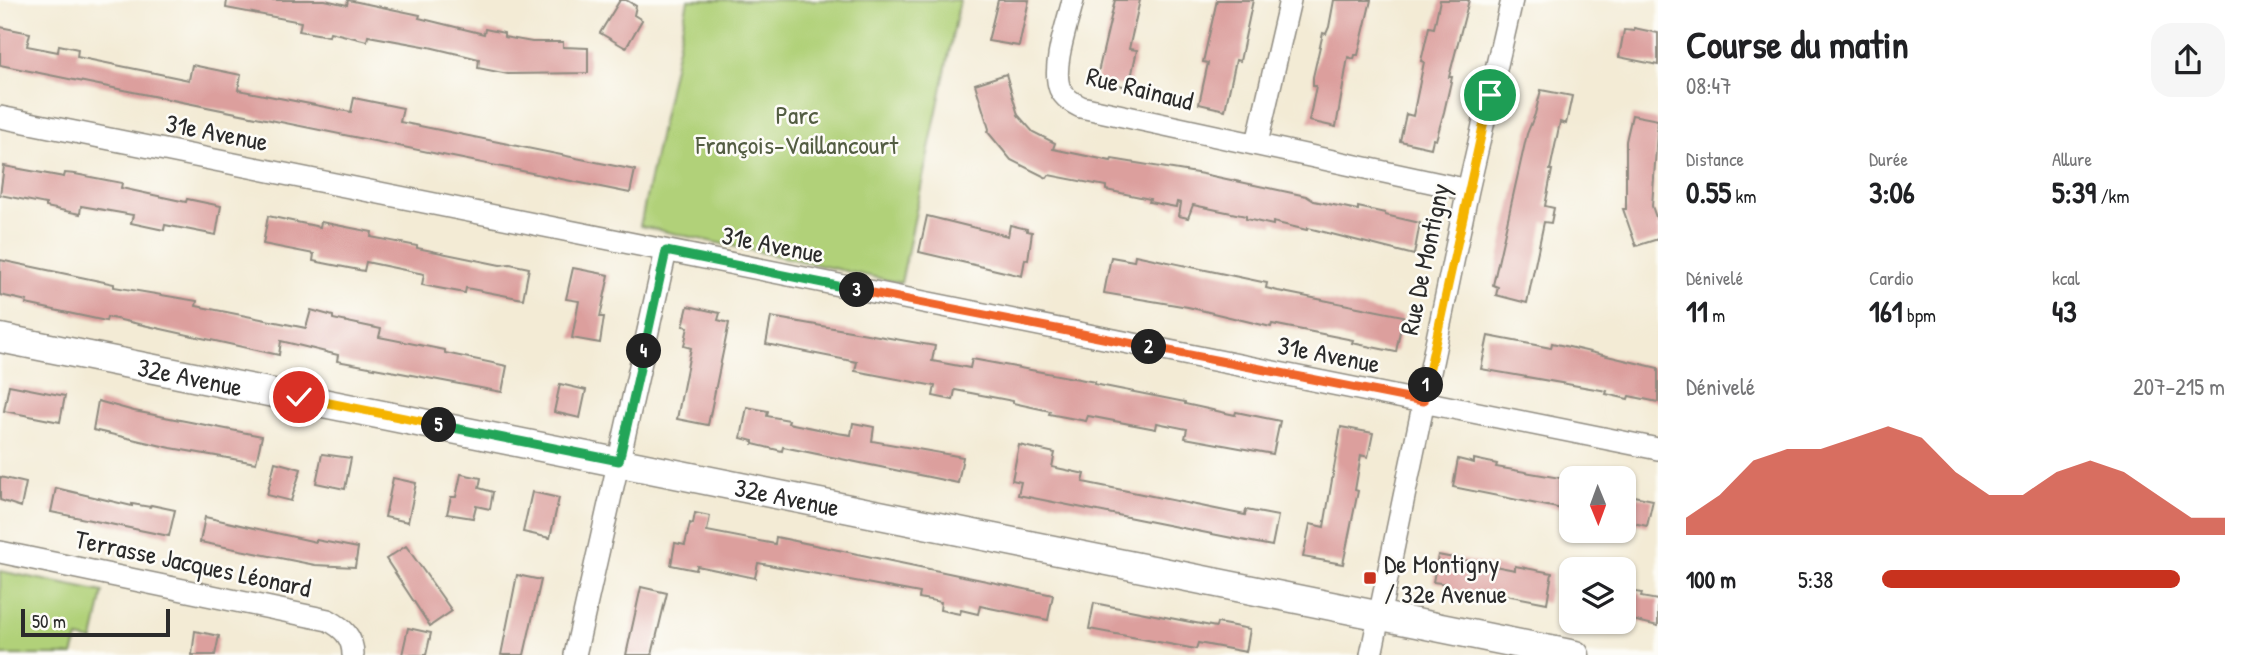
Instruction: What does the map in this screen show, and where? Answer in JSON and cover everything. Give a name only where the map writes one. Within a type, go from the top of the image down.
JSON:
[{"type":"street","name":"Rue Rainaud","points":[[1073,0],[1058,75],[1060,90],[1069,100],[1081,107],[1468,190]]},
{"type":"street","points":[[1257,144],[1290,0]]},
{"type":"street","name":"Rue De Montigny","points":[[1371,655],[1468,190],[1512,0]]},
{"type":"street","name":"31e Avenue","points":[[0,117],[1658,449]]},
{"type":"street","points":[[575,655],[666,251]]},
{"type":"street","name":"32e Avenue","points":[[0,338],[1575,655]]},
{"type":"street","name":"Terrasse Jacques Léonard","points":[[0,552],[328,620],[342,628],[349,636],[353,655]]},
{"type":"green space","name":"Parc François-Vaillancourt","points":[[688,0],[960,0],[901,283],[640,226]]},
{"type":"green space","points":[[0,571],[103,592],[93,641],[78,638],[73,655],[0,655]]},
{"type":"building","points":[[227,0],[325,0],[347,5],[348,0],[420,15],[419,18],[484,34],[485,29],[504,33],[504,37],[532,42],[563,42],[563,47],[588,48],[588,73],[508,74],[478,68],[479,59],[429,47],[368,36],[367,41],[330,32],[329,36],[299,31],[301,22],[226,8]]},
{"type":"building","points":[[620,0],[626,0],[636,6],[634,15],[642,20],[626,48],[600,33]]},
{"type":"building","points":[[998,0],[1029,0],[1019,46],[988,41]]},
{"type":"building","points":[[1115,0],[1140,0],[1129,49],[1137,50],[1129,87],[1096,81]]},
{"type":"building","points":[[1217,0],[1253,0],[1240,61],[1236,60],[1225,110],[1199,104],[1208,63],[1203,62]]},
{"type":"building","points":[[1334,0],[1371,0],[1358,55],[1355,55],[1354,59],[1348,57],[1336,127],[1309,121],[1316,86],[1313,86],[1313,77],[1323,33],[1326,34],[1329,27]]},
{"type":"building","points":[[1440,0],[1469,0],[1449,77],[1452,77],[1444,112],[1431,148],[1400,141],[1406,114],[1413,116],[1424,62],[1421,61],[1429,27],[1434,28]]},
{"type":"building","points":[[0,27],[30,33],[27,46],[58,52],[59,45],[78,49],[77,57],[189,80],[192,65],[241,75],[238,90],[351,112],[354,98],[403,108],[400,122],[635,170],[630,193],[0,65]]},
{"type":"building","points":[[1634,28],[1658,33],[1658,65],[1619,57],[1624,30],[1634,31]]},
{"type":"building","points":[[1006,74],[1018,115],[1033,132],[1055,143],[1053,149],[1111,161],[1112,159],[1203,174],[1420,223],[1414,255],[1308,228],[1307,230],[1273,222],[1273,225],[1246,219],[1246,216],[1193,205],[1188,218],[1179,216],[1181,203],[1177,202],[1176,207],[1149,202],[1150,199],[1106,190],[1106,186],[1049,175],[1047,178],[1011,160],[987,131],[989,129],[975,84]]},
{"type":"building","points":[[1541,90],[1572,96],[1566,124],[1560,122],[1550,170],[1545,206],[1554,208],[1551,223],[1544,222],[1527,303],[1496,295],[1498,287],[1493,285],[1527,134]]},
{"type":"building","points":[[1632,115],[1658,120],[1652,206],[1658,223],[1658,239],[1636,246],[1623,209],[1626,209],[1626,141]]},
{"type":"building","points":[[4,166],[64,177],[65,173],[75,174],[122,183],[121,188],[186,202],[187,199],[221,206],[216,235],[165,225],[164,230],[131,223],[133,215],[81,206],[80,214],[0,195]]},
{"type":"building","points":[[268,216],[320,227],[321,222],[372,232],[371,237],[417,248],[500,265],[529,268],[523,299],[466,288],[465,293],[422,285],[424,274],[366,262],[364,271],[313,261],[314,254],[263,244]]},
{"type":"building","points":[[927,216],[1008,236],[1010,225],[1032,232],[1028,260],[1025,259],[1022,276],[919,252]]},
{"type":"building","points":[[1135,255],[1267,283],[1266,288],[1278,291],[1403,316],[1396,352],[1352,343],[1353,340],[1272,324],[1271,327],[1188,307],[1104,293],[1111,257],[1134,261]]},
{"type":"building","points":[[0,260],[114,284],[114,287],[197,301],[196,306],[306,328],[311,310],[333,316],[333,319],[381,329],[379,337],[507,366],[502,392],[337,361],[338,355],[281,341],[279,355],[107,317],[106,321],[26,304],[27,301],[0,295]]},
{"type":"building","points":[[573,268],[609,275],[600,317],[604,317],[600,343],[572,338],[579,301],[566,299]]},
{"type":"building","points":[[688,306],[720,313],[718,320],[729,323],[708,425],[677,419],[691,348],[684,346],[688,327],[683,326]]},
{"type":"building","points":[[771,317],[935,346],[932,361],[970,368],[972,359],[1095,382],[1094,384],[1235,415],[1236,412],[1280,421],[1273,454],[1185,438],[1187,429],[1157,423],[1156,429],[1088,416],[1086,421],[1049,414],[1050,411],[1013,401],[955,390],[953,400],[933,396],[935,386],[855,371],[857,362],[766,344]]},
{"type":"building","points":[[1488,336],[1551,348],[1552,343],[1658,368],[1658,402],[1629,396],[1628,399],[1606,394],[1607,391],[1481,369]]},
{"type":"building","points":[[560,384],[586,390],[580,418],[554,412]]},
{"type":"building","points":[[9,385],[65,396],[60,422],[4,411]]},
{"type":"building","points":[[98,401],[134,411],[262,436],[256,463],[171,448],[93,430]]},
{"type":"building","points":[[747,407],[768,411],[767,416],[789,420],[788,423],[837,433],[851,435],[853,423],[874,427],[872,441],[963,457],[958,483],[783,447],[782,451],[753,444],[753,441],[741,438]]},
{"type":"building","points":[[1341,427],[1373,433],[1368,457],[1361,455],[1355,490],[1358,491],[1343,564],[1303,557],[1310,524],[1324,527]]},
{"type":"building","points":[[1019,445],[1055,453],[1052,467],[1085,474],[1083,482],[1245,515],[1246,510],[1278,516],[1272,546],[1018,495],[1021,482],[1012,480]]},
{"type":"building","points":[[322,454],[351,458],[345,489],[316,483]]},
{"type":"building","points":[[1458,459],[1474,463],[1474,459],[1497,464],[1496,467],[1559,478],[1559,508],[1453,487]]},
{"type":"building","points":[[275,462],[301,469],[291,501],[267,495]]},
{"type":"building","points":[[461,474],[481,478],[479,488],[493,492],[490,509],[476,506],[473,518],[447,514],[451,497],[456,497]]},
{"type":"building","points":[[0,477],[26,483],[21,507],[0,500]]},
{"type":"building","points":[[393,478],[416,483],[408,522],[385,517]]},
{"type":"building","points":[[56,488],[132,506],[151,505],[175,510],[169,536],[51,512]]},
{"type":"building","points":[[532,492],[559,498],[550,538],[523,532]]},
{"type":"building","points":[[1636,496],[1653,500],[1647,526],[1636,524]]},
{"type":"building","points":[[695,513],[710,516],[707,531],[775,544],[776,537],[1053,595],[1048,620],[980,606],[978,614],[961,610],[960,614],[940,610],[941,602],[919,598],[920,593],[758,563],[755,578],[697,566],[696,570],[671,565],[675,543],[685,545]]},
{"type":"building","points":[[205,517],[316,542],[358,548],[355,567],[315,565],[200,542]]},
{"type":"building","points":[[406,546],[452,611],[430,626],[386,559]]},
{"type":"building","points":[[1438,555],[1515,570],[1515,566],[1552,573],[1547,603],[1485,591],[1484,596],[1447,589],[1448,584],[1433,582]]},
{"type":"building","points":[[517,575],[541,580],[524,655],[501,655]]},
{"type":"building","points":[[641,587],[667,593],[652,655],[626,655]]},
{"type":"building","points":[[1636,592],[1642,593],[1641,597],[1658,600],[1658,626],[1636,621]]},
{"type":"building","points":[[1094,603],[1216,627],[1217,623],[1250,629],[1246,652],[1198,643],[1196,649],[1089,629]]},
{"type":"building","points":[[408,628],[431,633],[426,655],[402,655]]},
{"type":"building","points":[[195,631],[219,636],[215,655],[192,655]]},
{"type":"place","name":"De Montigny / 32e Avenue","points":[[1370,578]]},
{"type":"route","points":[[299,397],[619,461],[666,251],[1423,401],[1490,95]]}]
